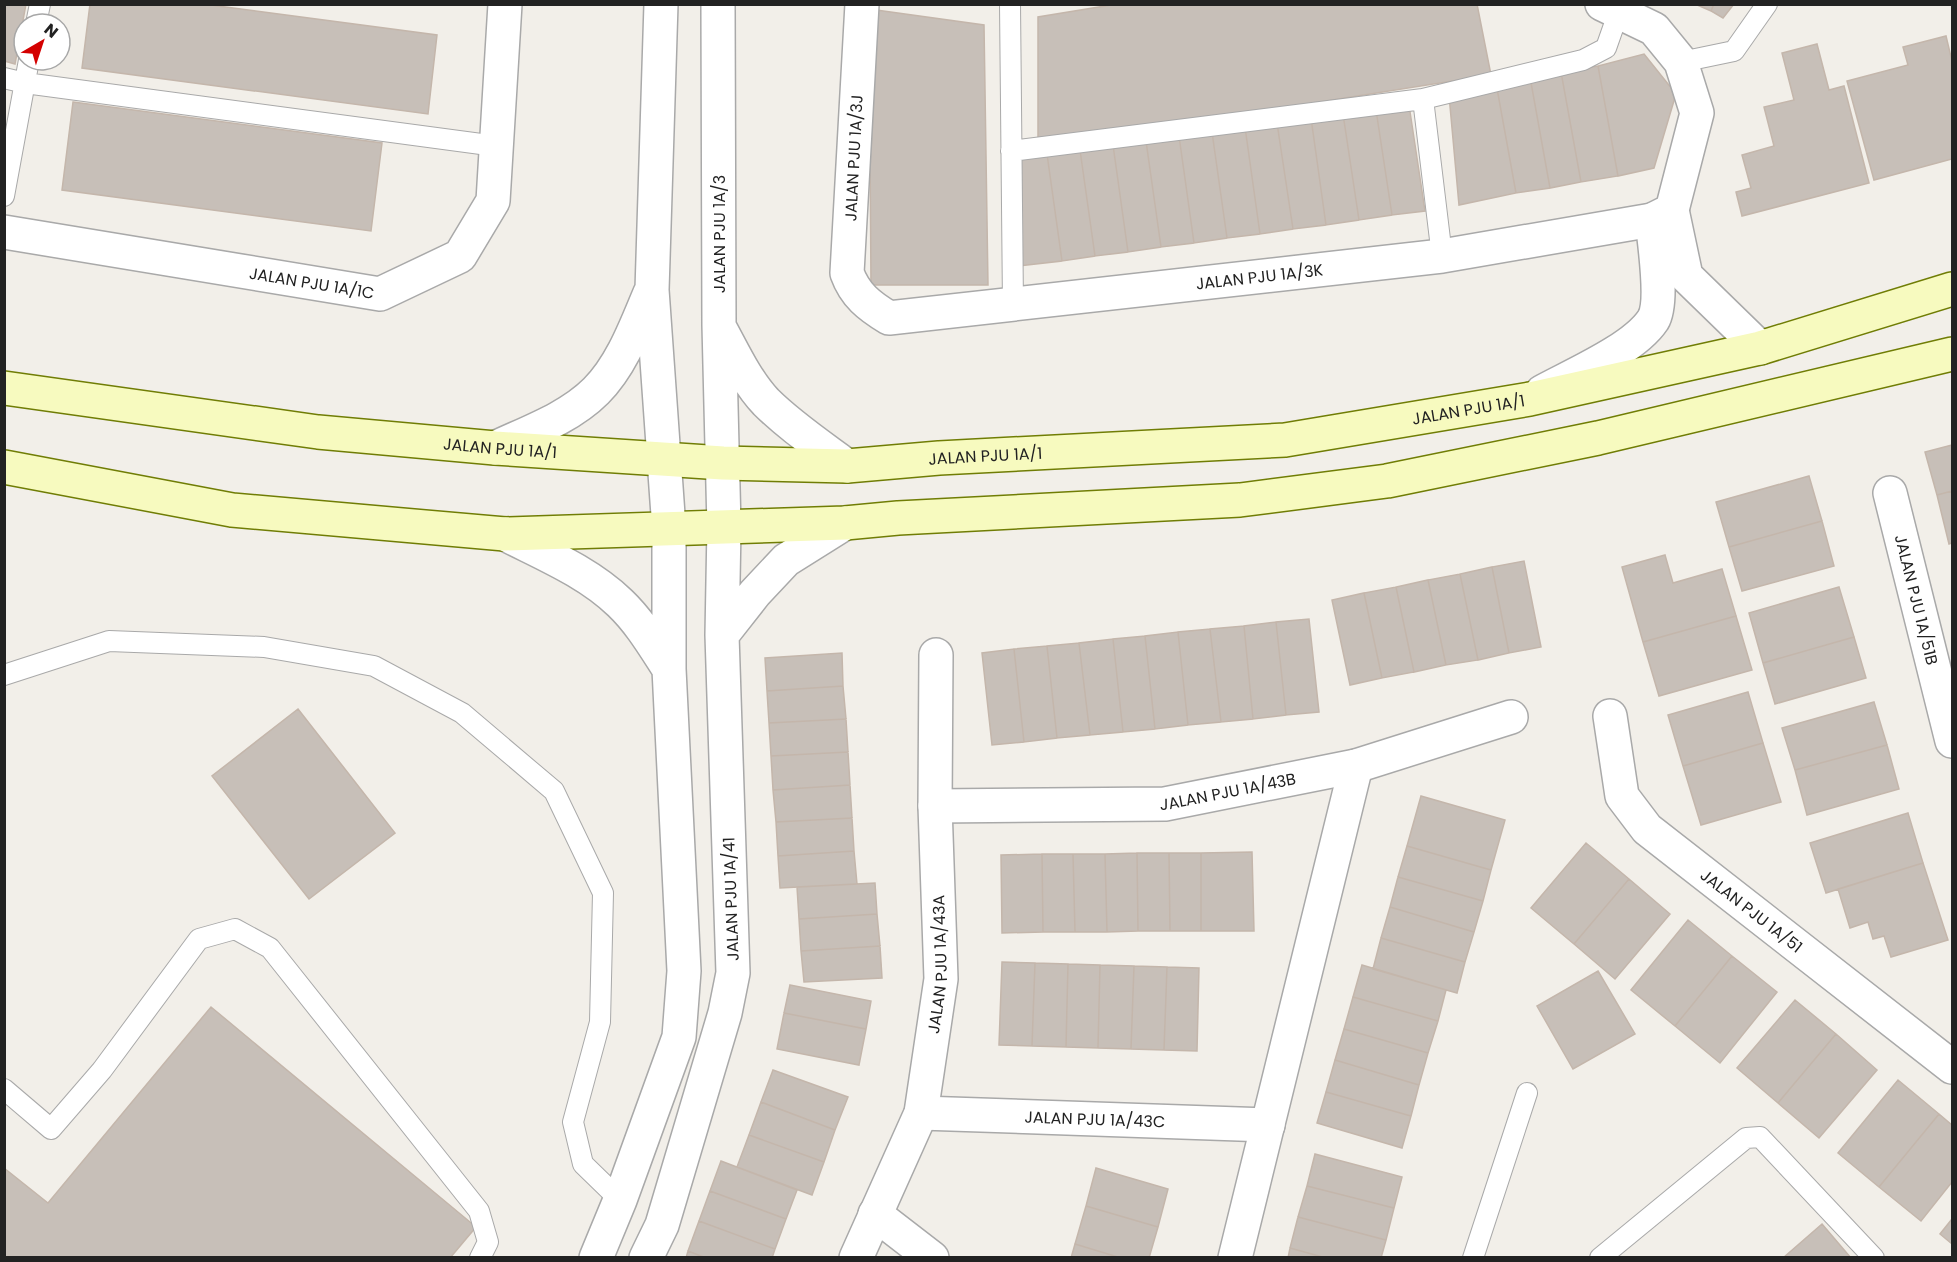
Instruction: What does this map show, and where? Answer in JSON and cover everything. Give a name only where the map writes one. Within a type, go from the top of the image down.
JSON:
[{"type":"main road","name":"JALAN PJU 1A/1","points":[[4,388],[318,432],[495,448],[723,464],[847,466],[939,458],[1285,440],[1530,399],[1760,348],[1953,289]]},
{"type":"main road","points":[[4,467],[232,510],[505,534],[845,523],[898,518],[1240,500],[1388,481],[1598,438],[1953,354]]},
{"type":"street","name":"JALAN PJU 1A/1C","points":[[4,232],[380,294],[460,256],[493,201],[505,4]]},
{"type":"street","points":[[596,1257],[620,1200],[679,1037],[684,971],[669,669],[669,529],[652,290],[661,4]]},
{"type":"street","name":"JALAN PJU 1A/3","points":[[718,4],[719,325],[724,527]]},
{"type":"street","name":"JALAN PJU 1A/3J","points":[[862,4],[848,273],[852,287],[867,304]]},
{"type":"street","points":[[1530,399],[1626,346],[1654,319],[1662,215],[1697,112],[1681,62],[1654,29],[1610,8]]},
{"type":"street","points":[[1662,215],[1686,276],[1760,348]]},
{"type":"street","name":"JALAN PJU 1A/3K","points":[[867,304],[889,318],[1013,306],[1442,256],[1662,215]]},
{"type":"street","points":[[495,448],[570,412],[597,390],[626,348],[652,290]]},
{"type":"street","points":[[719,325],[742,368],[764,400],[785,419],[847,466]]},
{"type":"street","name":"JALAN PJU 1A/51B","points":[[1890,493],[1953,741]]},
{"type":"street","points":[[722,635],[755,593],[786,560],[845,523]]},
{"type":"street","name":"JALAN PJU 1A/41","points":[[646,1257],[662,1225],[725,1013],[733,973],[722,635],[724,527]]},
{"type":"street","points":[[505,534],[564,564],[620,603],[644,630],[669,669]]},
{"type":"street","name":"JALAN PJU 1A/43A","points":[[856,1257],[921,1113],[941,979],[934,806],[936,655]]},
{"type":"street","name":"JALAN PJU 1A/51","points":[[1610,716],[1622,796],[1647,829],[1953,1067]]},
{"type":"street","name":"JALAN PJU 1A/43B","points":[[934,806],[1165,804],[1356,766],[1511,717]]},
{"type":"street","points":[[1235,1257],[1356,766]]},
{"type":"street","name":"JALAN PJU 1A/43C","points":[[921,1113],[1268,1125]]},
{"type":"street","points":[[875,1214],[932,1257]]},
{"type":"lane","points":[[1010,4],[1013,306]]},
{"type":"lane","points":[[1681,62],[1734,51],[1767,4]]},
{"type":"lane","points":[[1011,151],[1423,99],[1583,60],[1606,48],[1610,8]]},
{"type":"lane","points":[[4,196],[27,72]]},
{"type":"lane","points":[[4,78],[25,83],[496,146]]},
{"type":"lane","points":[[1423,99],[1442,256]]},
{"type":"lane","points":[[4,675],[109,641],[264,647],[374,666],[462,713],[546,784],[554,791],[603,893],[600,1022],[573,1122],[583,1164],[620,1200]]},
{"type":"lane","points":[[4,1089],[51,1129],[102,1070],[199,939],[235,929],[270,948],[479,1211],[488,1242],[480,1257]]},
{"type":"lane","points":[[1473,1257],[1527,1093]]},
{"type":"lane","points":[[1600,1257],[1746,1138],[1760,1137],[1874,1257]]},
{"type":"building","points":[[4,4],[26,4],[25,12],[12,12],[12,63],[4,61]]},
{"type":"building","points":[[90,4],[203,4],[437,35],[428,114],[82,68]]},
{"type":"building","points":[[1117,4],[1477,4],[1491,75],[1038,146],[1038,17]]},
{"type":"building","points":[[1695,4],[1714,4],[1711,11]]},
{"type":"building","points":[[1714,4],[1734,4],[1723,18],[1711,11]]},
{"type":"building","points":[[869,9],[984,25],[988,285],[871,285]]},
{"type":"building","points":[[1946,36],[1952,61],[1952,159],[1874,180],[1847,81],[1908,65],[1903,47]]},
{"type":"building","points":[[1817,44],[1829,90],[1844,86],[1869,183],[1742,216],[1736,192],[1751,188],[1742,155],[1774,146],[1764,107],[1794,100],[1782,53]]},
{"type":"building","points":[[1644,54],[1676,94],[1654,168],[1618,176],[1598,66]]},
{"type":"building","points":[[1598,66],[1618,176],[1581,182],[1561,72]]},
{"type":"building","points":[[1561,72],[1581,182],[1550,188],[1530,77]]},
{"type":"building","points":[[1530,77],[1550,188],[1516,193],[1496,83]]},
{"type":"building","points":[[1496,83],[1516,193],[1459,205],[1449,95]]},
{"type":"building","points":[[73,102],[382,143],[371,231],[62,190]]},
{"type":"building","points":[[1409,105],[1425,211],[1392,215],[1376,110]]},
{"type":"building","points":[[1376,110],[1392,215],[1359,220],[1343,114]]},
{"type":"building","points":[[1343,114],[1359,220],[1326,225],[1311,118]]},
{"type":"building","points":[[1311,118],[1326,225],[1293,229],[1277,123]]},
{"type":"building","points":[[1277,123],[1293,229],[1260,234],[1245,127]]},
{"type":"building","points":[[1245,127],[1260,234],[1227,238],[1212,132]]},
{"type":"building","points":[[1212,132],[1227,238],[1194,243],[1179,136]]},
{"type":"building","points":[[1179,136],[1194,243],[1161,247],[1146,141]]},
{"type":"building","points":[[1146,141],[1161,247],[1128,252],[1113,145]]},
{"type":"building","points":[[1113,145],[1128,252],[1095,256],[1080,150]]},
{"type":"building","points":[[1080,150],[1095,256],[1062,261],[1047,154]]},
{"type":"building","points":[[1047,154],[1062,261],[1009,267],[1018,160]]},
{"type":"building","points":[[1952,445],[1952,491],[1937,495],[1925,452]]},
{"type":"building","points":[[1809,476],[1822,521],[1729,547],[1716,502]]},
{"type":"building","points":[[1952,491],[1952,543],[1949,544],[1937,495]]},
{"type":"building","points":[[1822,521],[1834,566],[1742,591],[1729,547]]},
{"type":"building","points":[[1665,555],[1673,583],[1722,569],[1736,616],[1643,642],[1622,567]]},
{"type":"building","points":[[1524,561],[1541,647],[1509,653],[1492,567]]},
{"type":"building","points":[[1492,567],[1509,653],[1478,660],[1460,574]]},
{"type":"building","points":[[1460,574],[1478,660],[1446,665],[1428,580]]},
{"type":"building","points":[[1428,580],[1446,665],[1414,672],[1396,587]]},
{"type":"building","points":[[1396,587],[1414,672],[1382,678],[1364,593]]},
{"type":"building","points":[[1839,587],[1854,637],[1763,663],[1749,613]]},
{"type":"building","points":[[1364,593],[1382,678],[1350,685],[1332,600]]},
{"type":"building","points":[[1736,616],[1752,670],[1659,696],[1643,642]]},
{"type":"building","points":[[1309,619],[1319,712],[1286,715],[1276,622]]},
{"type":"building","points":[[1276,622],[1286,715],[1253,719],[1244,626]]},
{"type":"building","points":[[1244,626],[1253,719],[1221,722],[1210,629]]},
{"type":"building","points":[[1210,629],[1221,722],[1188,725],[1178,632]]},
{"type":"building","points":[[1178,632],[1188,725],[1155,729],[1145,636]]},
{"type":"building","points":[[1145,636],[1155,729],[1123,732],[1113,639]]},
{"type":"building","points":[[1854,637],[1866,678],[1775,704],[1763,663]]},
{"type":"building","points":[[1113,639],[1123,732],[1090,735],[1079,643]]},
{"type":"building","points":[[1079,643],[1090,735],[1057,738],[1047,646]]},
{"type":"building","points":[[1047,646],[1057,738],[1024,742],[1014,649]]},
{"type":"building","points":[[1014,649],[1024,742],[992,745],[982,653]]},
{"type":"building","points":[[842,653],[843,686],[767,691],[765,658]]},
{"type":"building","points":[[843,686],[846,719],[769,723],[767,691]]},
{"type":"building","points":[[1748,692],[1763,743],[1683,766],[1668,715]]},
{"type":"building","points":[[1874,702],[1887,745],[1795,770],[1782,728]]},
{"type":"building","points":[[298,709],[395,833],[309,899],[212,776]]},
{"type":"building","points":[[846,719],[848,752],[771,756],[769,723]]},
{"type":"building","points":[[1763,743],[1781,802],[1701,825],[1683,766]]},
{"type":"building","points":[[1887,745],[1899,789],[1807,815],[1795,770]]},
{"type":"building","points":[[848,752],[850,785],[773,790],[771,756]]},
{"type":"building","points":[[850,785],[852,818],[776,822],[773,790]]},
{"type":"building","points":[[1421,796],[1505,820],[1491,870],[1407,846]]},
{"type":"building","points":[[1908,813],[1923,863],[1826,893],[1810,843]]},
{"type":"building","points":[[852,818],[854,851],[778,856],[776,822]]},
{"type":"building","points":[[1586,843],[1629,879],[1574,944],[1531,908]]},
{"type":"building","points":[[1407,846],[1491,870],[1483,901],[1398,877]]},
{"type":"building","points":[[854,851],[857,884],[780,888],[778,856]]},
{"type":"building","points":[[1252,852],[1254,931],[1201,931],[1201,853]]},
{"type":"building","points":[[1137,853],[1138,931],[1107,932],[1105,854]]},
{"type":"building","points":[[1137,853],[1169,853],[1170,931],[1138,931]]},
{"type":"building","points":[[1169,853],[1201,853],[1201,931],[1170,931]]},
{"type":"building","points":[[1042,854],[1043,932],[1002,933],[1001,855]]},
{"type":"building","points":[[1042,854],[1073,854],[1075,932],[1043,932]]},
{"type":"building","points":[[1073,854],[1105,854],[1107,932],[1075,932]]},
{"type":"building","points":[[1923,863],[1948,940],[1891,957],[1884,936],[1873,939],[1868,922],[1850,928],[1838,889]]},
{"type":"building","points":[[1398,877],[1483,901],[1474,932],[1390,907]]},
{"type":"building","points":[[1629,879],[1670,914],[1615,979],[1574,944]]},
{"type":"building","points":[[875,883],[877,914],[799,919],[797,887]]},
{"type":"building","points":[[1390,907],[1474,932],[1465,962],[1381,938]]},
{"type":"building","points":[[877,914],[880,946],[801,951],[799,919]]},
{"type":"building","points":[[1688,920],[1732,956],[1675,1026],[1631,990]]},
{"type":"building","points":[[1381,938],[1465,962],[1457,993],[1373,969]]},
{"type":"building","points":[[880,946],[882,978],[804,982],[801,951]]},
{"type":"building","points":[[1732,956],[1777,992],[1720,1063],[1675,1026]]},
{"type":"building","points":[[1002,962],[1035,963],[1032,1046],[999,1045]]},
{"type":"building","points":[[1035,963],[1068,964],[1066,1047],[1032,1046]]},
{"type":"building","points":[[1068,964],[1100,965],[1098,1048],[1066,1047]]},
{"type":"building","points":[[1100,965],[1134,966],[1131,1049],[1098,1048]]},
{"type":"building","points":[[1362,965],[1446,990],[1438,1021],[1353,997]]},
{"type":"building","points":[[1134,966],[1167,967],[1164,1050],[1131,1049]]},
{"type":"building","points":[[1167,967],[1199,968],[1197,1051],[1164,1050]]},
{"type":"building","points":[[1598,971],[1635,1034],[1573,1069],[1537,1006]]},
{"type":"building","points":[[790,985],[871,1001],[866,1029],[784,1013]]},
{"type":"building","points":[[1353,997],[1438,1021],[1428,1053],[1344,1029]]},
{"type":"building","points":[[1795,1000],[1836,1034],[1778,1103],[1737,1068]]},
{"type":"building","points":[[211,1007],[476,1227],[450,1258],[4,1258],[4,1168],[48,1203]]},
{"type":"building","points":[[784,1013],[866,1029],[859,1065],[777,1049]]},
{"type":"building","points":[[1344,1029],[1428,1053],[1419,1085],[1335,1060]]},
{"type":"building","points":[[1836,1034],[1877,1070],[1819,1138],[1778,1103]]},
{"type":"building","points":[[1335,1060],[1419,1085],[1411,1116],[1326,1092]]},
{"type":"building","points":[[773,1070],[848,1097],[835,1130],[761,1102]]},
{"type":"building","points":[[1898,1080],[1939,1114],[1879,1187],[1838,1153]]},
{"type":"building","points":[[1326,1092],[1411,1116],[1402,1148],[1317,1123]]},
{"type":"building","points":[[761,1102],[835,1130],[824,1162],[749,1135]]},
{"type":"building","points":[[1939,1114],[1952,1125],[1952,1182],[1921,1221],[1879,1187]]},
{"type":"building","points":[[749,1135],[824,1162],[812,1195],[737,1167]]},
{"type":"building","points":[[1315,1154],[1402,1177],[1394,1208],[1307,1186]]},
{"type":"building","points":[[721,1161],[797,1190],[786,1219],[710,1191]]},
{"type":"building","points":[[1096,1168],[1168,1189],[1158,1227],[1086,1206]]},
{"type":"building","points":[[1307,1186],[1394,1208],[1386,1240],[1298,1217]]},
{"type":"building","points":[[710,1191],[786,1219],[775,1249],[699,1221]]},
{"type":"building","points":[[1086,1206],[1158,1227],[1149,1258],[1121,1258],[1075,1244]]},
{"type":"building","points":[[1298,1217],[1386,1240],[1381,1258],[1326,1258],[1290,1248]]},
{"type":"building","points":[[1952,1219],[1952,1244],[1940,1234]]},
{"type":"building","points":[[699,1221],[775,1249],[772,1258],[706,1258],[688,1251]]},
{"type":"building","points":[[1822,1224],[1851,1258],[1783,1258]]},
{"type":"building","points":[[1075,1244],[1121,1258],[1071,1258]]},
{"type":"building","points":[[1290,1248],[1326,1258],[1288,1258]]},
{"type":"building","points":[[688,1251],[706,1258],[686,1258]]}]
